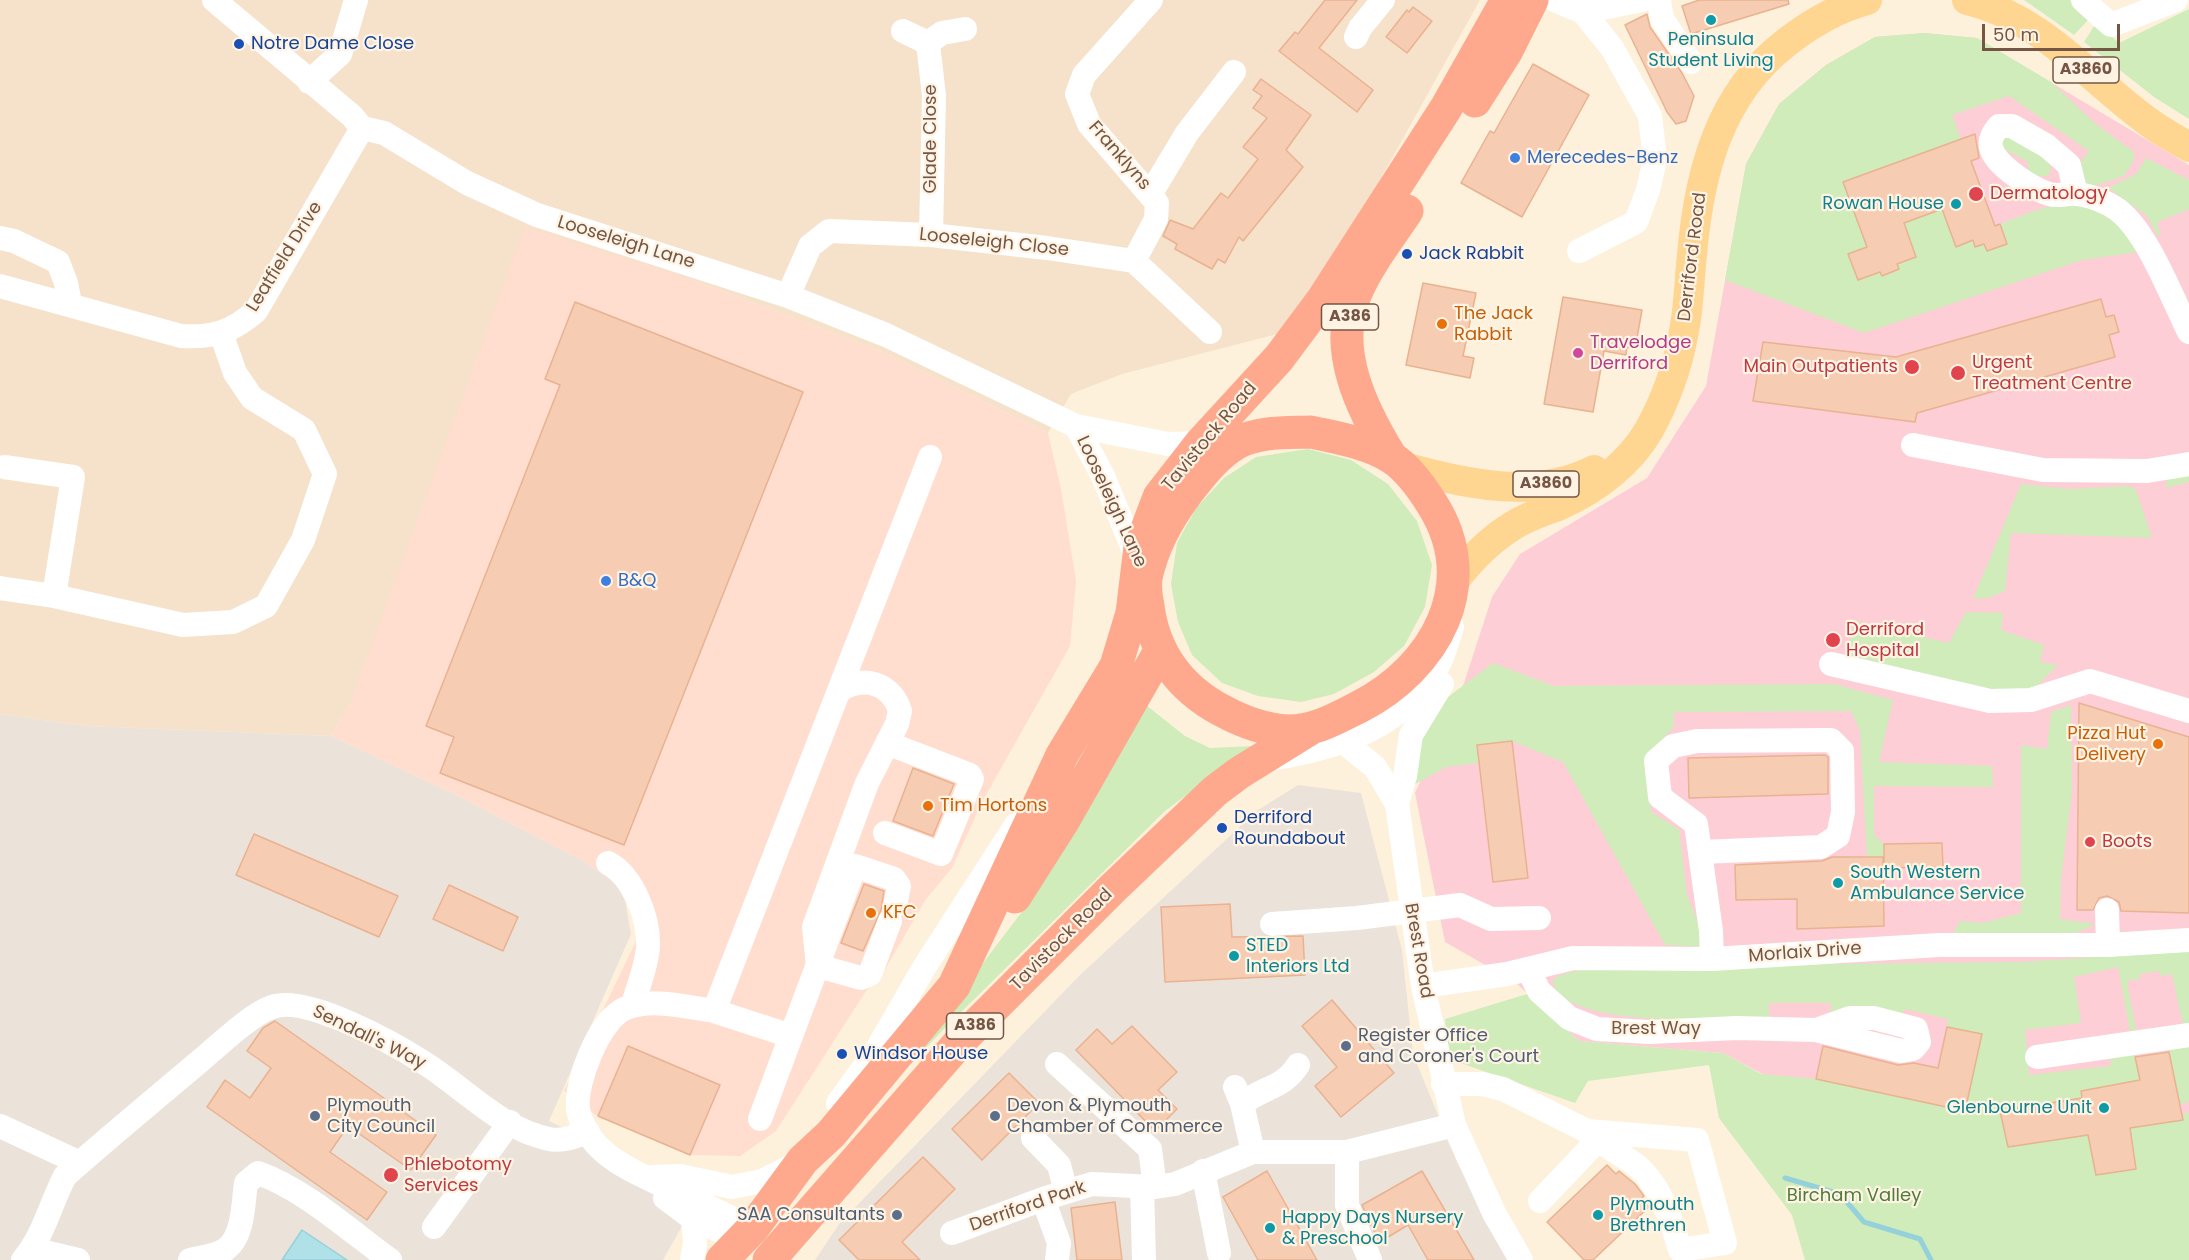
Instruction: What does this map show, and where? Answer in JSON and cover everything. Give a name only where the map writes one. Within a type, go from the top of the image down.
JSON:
[{"type":"highway","name":"Tavistock Road","points":[[722,1260],[753,1228],[803,1160],[831,1134],[954,986],[1062,755],[1116,666],[1142,570],[1140,547],[1159,497],[1201,443],[1279,358],[1323,299],[1446,108],[1508,0]]},
{"type":"highway","name":"A386","points":[[1397,462],[1368,418],[1352,373],[1347,333],[1355,293],[1506,52],[1532,0]]},
{"type":"highway","points":[[1311,432],[1358,443],[1397,462],[1440,516],[1448,540],[1455,580],[1443,622],[1433,644],[1415,666],[1386,693],[1326,732],[1286,731],[1262,727],[1237,718],[1199,698],[1182,683],[1160,651],[1148,611],[1142,570],[1154,554],[1176,508],[1211,463],[1238,443],[1259,436],[1311,432]]},
{"type":"highway","name":"Tavistock Road","points":[[975,942],[1021,891],[1160,651]]},
{"type":"highway","name":"Tavistock Road","points":[[771,1257],[964,1037],[1112,889],[1215,791],[1260,760],[1326,732]]},
{"type":"highway","name":"A386","points":[[771,1257],[753,1228],[780,1224],[876,1136]]},
{"type":"main road","name":"Derriford Road","points":[[1455,580],[1468,563],[1513,525],[1580,494],[1614,471],[1648,431],[1674,372],[1684,335],[1696,216],[1703,177],[1727,110],[1748,79],[1772,54],[1798,34],[1830,15],[1867,0]]},
{"type":"main road","name":"A3860","points":[[1967,0],[2028,25],[2049,39],[2150,123],[2189,147]]},
{"type":"main road","name":"Derriford Road","points":[[1397,462],[1479,486],[1558,483],[1577,478],[1609,461],[1636,436],[1660,406]]},
{"type":"street","name":"Looseleigh Lane","points":[[214,0],[352,116],[362,128],[384,133],[467,183],[537,215],[788,296],[886,335],[1076,426],[1168,444],[1238,443]]},
{"type":"street","points":[[309,82],[340,54],[356,0]]},
{"type":"street","name":"Franklyns","points":[[1134,261],[1156,219],[1157,203],[1151,193],[1089,124],[1077,94],[1084,75],[1151,0]]},
{"type":"street","points":[[1356,37],[1360,28],[1383,0]]},
{"type":"street","points":[[1554,0],[1583,12],[1612,48],[1650,116],[1654,159],[1648,190],[1636,222],[1579,252]]},
{"type":"street","points":[[1583,12],[1642,0]]},
{"type":"street","points":[[1659,0],[1662,19],[1691,62]]},
{"type":"street","points":[[2084,0],[2111,25],[2176,0]]},
{"type":"street","points":[[903,31],[928,43],[942,33],[965,29]]},
{"type":"street","name":"Glade Close","points":[[928,43],[934,96],[931,236]]},
{"type":"street","points":[[1151,193],[1187,133],[1234,72]]},
{"type":"street","name":"Leatfield Drive","points":[[0,286],[181,336],[201,337],[238,327],[256,311],[362,128]]},
{"type":"street","points":[[2076,194],[2095,198],[2117,210],[2131,222],[2146,245],[2189,332]]},
{"type":"street","name":"Looseleigh Close","points":[[788,296],[810,246],[817,237],[829,231],[931,236],[1047,248],[1134,261]]},
{"type":"street","points":[[0,238],[14,241],[58,262],[66,283],[70,304]]},
{"type":"street","points":[[1134,261],[1210,332]]},
{"type":"street","points":[[0,588],[54,596],[183,625],[233,622],[266,606],[303,540],[325,474],[304,430],[252,398],[235,373],[221,333]]},
{"type":"street","name":"Looseleigh Lane","points":[[1076,426],[1103,476],[1142,570]]},
{"type":"street","points":[[1913,445],[2043,470],[2118,472],[2189,464]]},
{"type":"street","points":[[714,1011],[930,457]]},
{"type":"street","points":[[4,467],[73,477],[54,596]]},
{"type":"street","name":"Brest Road","points":[[1396,804],[1405,776],[1411,735],[1460,652],[1466,623],[1455,580]]},
{"type":"street","points":[[1831,664],[1990,702],[2031,700],[2090,681],[2189,711]]},
{"type":"street","points":[[818,966],[814,927],[867,783],[900,711],[888,689],[875,683],[849,684],[838,691]]},
{"type":"street","name":"Brest Road","points":[[1326,732],[1375,767],[1396,804],[1423,986],[1443,1084],[1454,1125],[1494,1213],[1521,1260]]},
{"type":"street","points":[[1701,852],[1821,848],[1838,836],[1843,812],[1842,751],[1831,740],[1697,741],[1673,746],[1663,752],[1656,761],[1660,797],[1696,824],[1711,931],[1712,959]]},
{"type":"street","points":[[885,833],[941,854],[972,779],[969,775],[886,744]]},
{"type":"street","points":[[925,966],[1062,755]]},
{"type":"street","points":[[608,863],[616,867],[632,888],[644,914],[648,945],[633,1005]]},
{"type":"street","points":[[760,1119],[855,866],[894,879],[899,886],[892,914],[870,974],[861,978],[818,966]]},
{"type":"street","points":[[1272,924],[1357,918],[1460,905],[1491,919],[1539,918]]},
{"type":"street","points":[[2107,910],[2108,945]]},
{"type":"street","name":"Morlaix Drive","points":[[1423,986],[1528,969],[1573,958],[1712,959],[1939,945],[2108,945],[2189,940]]},
{"type":"street","name":"Tavistock Road","points":[[803,1160],[806,1148],[877,1049],[925,966],[947,959],[975,942]]},
{"type":"street","name":"Brest Way","points":[[1528,969],[1539,991],[1569,1018],[1598,1029],[1649,1032],[1737,1028],[1816,1030]]},
{"type":"street","name":"Sendall's Way","points":[[27,1255],[45,1227],[51,1203],[65,1176],[227,1038],[269,1007],[285,1003],[301,1005],[337,1017],[405,1053],[510,1122],[551,1140],[567,1139],[588,1132]]},
{"type":"street","points":[[753,1228],[648,1178],[602,1150],[588,1132],[578,1109],[579,1094],[585,1068],[610,1019],[633,1005],[645,1004],[714,1011],[791,1036]]},
{"type":"street","points":[[2037,1058],[2189,1035]]},
{"type":"street","points":[[1057,1064],[1150,1149],[1144,1260]]},
{"type":"street","points":[[1253,1152],[1239,1096],[1251,1096],[1289,1079],[1298,1065]]},
{"type":"street","points":[[1443,1084],[1482,1084],[1503,1089],[1592,1136],[1639,1167],[1671,1218],[1680,1250],[1725,1243],[1697,1140],[1592,1136]]},
{"type":"street","points":[[434,1227],[510,1122]]},
{"type":"street","name":"Derriford Park","points":[[952,1233],[1043,1199],[1092,1184],[1149,1187],[1175,1184],[1253,1152],[1347,1152],[1454,1125]]},
{"type":"street","points":[[0,1126],[80,1163]]},
{"type":"street","points":[[1540,1201],[1592,1136]]},
{"type":"street","points":[[1033,1138],[1059,1165],[1066,1191]]},
{"type":"street","points":[[1347,1152],[1347,1205],[1370,1260]]},
{"type":"street","points":[[648,1178],[680,1176],[732,1188],[762,1181],[803,1160]]},
{"type":"street","points":[[1203,1171],[1219,1253]]},
{"type":"street","points":[[190,1260],[216,1253],[232,1242],[241,1221],[246,1183],[258,1173],[274,1178],[297,1193],[390,1260]]},
{"type":"street","points":[[648,1178],[669,1202],[693,1219],[727,1234],[753,1228]]},
{"type":"street","points":[[1043,1199],[1058,1251]]},
{"type":"street","points":[[692,1260],[695,1244],[693,1219]]},
{"type":"street","points":[[27,1255],[78,1260]]},
{"type":"shaded area","points":[[0,0],[1480,0],[1297,329],[1122,374],[1071,394],[1048,433],[878,350],[690,279],[350,704],[331,736],[86,726],[0,714]]},
{"type":"shaded area","name":"Derriford Hospital","points":[[1924,33],[1977,38],[2189,165],[2189,1140],[1989,1180],[1878,1136],[1723,1053],[1579,1041],[1515,982],[1445,942],[1415,793],[1464,683],[1492,597],[1520,554],[1647,478],[1706,386],[1746,164],[1779,104],[1826,65],[1875,37]]},
{"type":"shaded area","points":[[525,227],[690,279],[878,350],[1048,433],[1061,489],[1076,581],[1070,646],[982,802],[952,868],[926,899],[881,976],[866,991],[776,1131],[740,1156],[690,1155],[598,1117],[564,1091],[638,937],[623,889],[583,861],[460,797],[331,736],[350,704]]},
{"type":"shaded area","points":[[0,714],[86,726],[331,736],[460,797],[583,861],[623,889],[631,934],[549,1121],[700,1194],[663,1260],[0,1260]]},
{"type":"shaded area","points":[[1298,785],[1361,793],[1402,950],[1413,1054],[1458,1164],[1512,1260],[815,1260],[839,1224],[1080,975],[1258,810]]},
{"type":"green space","points":[[2024,0],[2070,0],[2090,18],[2074,35]]},
{"type":"green space","points":[[2189,9],[2189,119],[2154,97],[2084,42],[2096,23],[2119,43]]},
{"type":"green space","points":[[1924,33],[1977,38],[2051,82],[2097,125],[2134,152],[2134,160],[2124,176],[2088,188],[2079,177],[2079,165],[2089,151],[2009,96],[1952,115],[1961,139],[1844,182],[1867,247],[1848,254],[1858,280],[1880,272],[1882,276],[1899,270],[1897,264],[1916,257],[1895,200],[1942,209],[1956,247],[1973,240],[1975,247],[1984,244],[1987,251],[2007,244],[2000,224],[2043,208],[2071,204],[2085,205],[2100,210],[2118,221],[2138,252],[2082,260],[1864,333],[1725,280],[1746,164],[1779,104],[1826,65],[1875,37]]},
{"type":"green space","points":[[2005,134],[2049,161],[2051,172],[2047,176],[2028,176],[2028,162],[2002,148],[2000,138]]},
{"type":"green space","points":[[2146,158],[2189,180],[2189,209],[2160,221],[2157,224],[2161,236],[2157,235],[2147,216],[2108,188],[2136,174]]},
{"type":"green space","points":[[1308,449],[1351,460],[1388,484],[1417,521],[1432,565],[1425,607],[1404,646],[1374,672],[1334,694],[1301,702],[1258,696],[1222,683],[1192,655],[1178,622],[1171,584],[1177,543],[1196,508],[1224,478],[1256,457]]},
{"type":"green space","points":[[2189,472],[2189,482],[2166,488],[2167,478]]},
{"type":"green space","points":[[2021,484],[2069,489],[2129,486],[2136,490],[2152,538],[2011,533],[2005,591],[1988,598],[1973,599]]},
{"type":"green space","points":[[1966,612],[2003,613],[2001,630],[2044,645],[2040,662],[2058,665],[2027,696],[1845,658],[1855,621],[1949,643]]},
{"type":"green space","points":[[1493,663],[1554,686],[1834,684],[1893,700],[1879,762],[1992,766],[1993,787],[1874,786],[1874,835],[1884,844],[1884,857],[1867,857],[1860,731],[1851,711],[1674,712],[1673,728],[1659,743],[1649,767],[1651,812],[1679,829],[1687,895],[1708,947],[1665,945],[1563,762],[1512,741],[1477,745],[1479,763],[1446,767],[1410,787],[1422,736],[1436,706]]},
{"type":"green space","points":[[1146,705],[1185,736],[1210,748],[1253,746],[1165,811],[943,1030],[889,1087],[1024,909]]},
{"type":"green space","points":[[2071,705],[2072,791],[2061,879],[2060,919],[2095,924],[2080,931],[2045,937],[2026,938],[1953,933],[1960,921],[1983,923],[2021,913],[2021,745],[2047,749],[2051,712]]},
{"type":"green space","name":"Bircham Valley","points":[[2189,951],[2189,1024],[2183,1025],[2172,974],[2161,976],[2159,971],[2140,974],[2140,979],[2127,981],[2136,1030],[2130,1031],[2118,967],[2074,977],[2081,1023],[2025,1030],[2029,1075],[2111,1066],[2110,1056],[2134,1049],[2145,1102],[2082,1091],[2082,1098],[2000,1111],[2008,1147],[2088,1135],[2096,1175],[2136,1169],[2128,1116],[2149,1125],[2182,1120],[2181,1114],[2189,1113],[2189,1260],[1805,1260],[1792,1215],[1719,1118],[1709,1065],[1588,1081],[1575,1103],[1449,1059],[1445,1019],[1527,994],[1579,1041],[1723,1053],[1761,1074],[1816,1079],[1965,1111],[1982,1034],[1947,1027],[1948,1019],[1905,1009],[1901,1017],[1831,1017],[1831,1003],[1769,1003],[1769,1019],[1648,1018],[1613,1014],[1583,1007],[1562,996],[1553,980],[1560,975],[1583,970],[1645,966],[2021,962]]},
{"type":"green space","points":[[2189,1043],[2189,1102],[2180,1104],[2168,1044]]},
{"type":"water","points":[[302,1230],[347,1260],[282,1260]]},
{"type":"building","points":[[1325,0],[1357,0],[1319,48],[1373,90],[1357,112],[1279,51],[1295,32],[1298,34]]},
{"type":"building","name":"Peninsula Student Living","points":[[1699,0],[1788,0],[1789,4],[1691,34],[1682,6]]},
{"type":"building","points":[[1413,7],[1432,21],[1407,53],[1386,37],[1407,10],[1409,12]]},
{"type":"building","points":[[1647,14],[1650,27],[1682,73],[1694,96],[1686,121],[1676,124],[1667,112],[1625,25]]},
{"type":"building","name":"Merecedes-Benz","points":[[1533,64],[1589,95],[1522,217],[1461,183],[1490,131],[1494,133]]},
{"type":"building","points":[[1261,79],[1311,115],[1286,150],[1303,167],[1243,241],[1239,237],[1225,263],[1218,259],[1212,269],[1175,249],[1177,244],[1163,236],[1170,220],[1193,229],[1221,193],[1228,198],[1258,159],[1243,147],[1267,118],[1253,108],[1262,96],[1253,90]]},
{"type":"building","name":"Rowan House","points":[[1975,134],[1979,158],[1971,161],[1995,226],[2000,224],[2007,244],[1987,251],[1984,244],[1975,247],[1973,240],[1956,247],[1942,209],[1904,223],[1916,257],[1897,264],[1899,269],[1882,276],[1880,272],[1858,280],[1848,254],[1867,247],[1843,182]]},
{"type":"building","name":"The Jack Rabbit","points":[[1423,283],[1476,293],[1463,356],[1474,358],[1470,378],[1406,365]]},
{"type":"building","name":"Travelodge Derriford","points":[[1563,297],[1642,310],[1635,349],[1627,347],[1626,355],[1604,351],[1593,412],[1544,404]]},
{"type":"building","points":[[2101,299],[2106,317],[2114,315],[2119,332],[2109,335],[2115,357],[1917,413],[1915,422],[1753,401],[1763,342],[1896,357]]},
{"type":"building","name":"B&Q","points":[[575,302],[803,392],[624,845],[440,773],[454,737],[426,726],[560,385],[545,379]]},
{"type":"building","points":[[2079,703],[2189,737],[2189,913],[2121,911],[2119,902],[2107,896],[2099,898],[2093,910],[2077,910]]},
{"type":"building","points":[[1512,741],[1528,878],[1493,882],[1477,745]]},
{"type":"building","points":[[1825,755],[1828,757],[1828,794],[1689,798],[1688,758]]},
{"type":"building","name":"Tim Hortons","points":[[913,768],[954,784],[933,836],[893,821]]},
{"type":"building","points":[[254,834],[398,896],[379,937],[236,875]]},
{"type":"building","points":[[1942,843],[1943,867],[1884,868],[1884,844]]},
{"type":"building","name":"South Western Ambulance Service","points":[[1832,857],[1883,857],[1884,926],[1797,929],[1797,899],[1736,900],[1735,865],[1822,861]]},
{"type":"building","points":[[864,884],[884,891],[881,910],[863,951],[841,943]]},
{"type":"building","points":[[449,885],[518,917],[503,951],[433,919]]},
{"type":"building","name":"STED Interiors Ltd","points":[[1230,904],[1232,937],[1303,936],[1305,975],[1165,982],[1161,907]]},
{"type":"building","name":"Register Office and Coroner's Court","points":[[1332,1000],[1394,1073],[1341,1117],[1315,1086],[1337,1067],[1302,1026]]},
{"type":"building","name":"Plymouth City Council","points":[[275,1021],[436,1135],[411,1170],[348,1126],[330,1152],[387,1192],[367,1220],[207,1107],[225,1080],[250,1098],[271,1068],[247,1051],[263,1028]]},
{"type":"building","points":[[1132,1026],[1177,1072],[1158,1090],[1177,1109],[1155,1131],[1076,1050],[1097,1029],[1112,1044]]},
{"type":"building","points":[[1947,1027],[1982,1034],[1965,1111],[1816,1079],[1823,1046],[1898,1065],[1914,1063],[1938,1068]]},
{"type":"building","points":[[628,1046],[720,1085],[690,1155],[598,1116]]},
{"type":"building","name":"Glenbourne Unit","points":[[2169,1052],[2183,1120],[2130,1128],[2136,1169],[2096,1175],[2088,1135],[2008,1147],[2000,1111],[2082,1098],[2081,1091],[2140,1080],[2135,1057]]},
{"type":"building","name":"Devon & Plymouth Chamber of Commerce","points":[[1009,1073],[1039,1103],[982,1160],[952,1129]]},
{"type":"building","name":"SAA Consultants","points":[[923,1157],[955,1189],[902,1242],[920,1260],[859,1260],[839,1240]]},
{"type":"building","name":"Plymouth Brethren","points":[[1607,1165],[1616,1174],[1619,1171],[1635,1184],[1644,1196],[1641,1199],[1649,1207],[1593,1260],[1584,1260],[1547,1222]]},
{"type":"building","name":"Happy Days Nursery & Preschool","points":[[1267,1171],[1317,1260],[1258,1260],[1223,1197]]},
{"type":"building","points":[[1422,1171],[1474,1260],[1428,1260],[1408,1225],[1380,1242],[1362,1205]]},
{"type":"building","points":[[1115,1202],[1122,1260],[1077,1260],[1071,1208]]},
{"type":"waterway","points":[[1785,1178],[1840,1194],[1864,1222],[1920,1239],[1931,1260]]},
{"type":"place","name":"Peninsula Student Living","points":[[1711,20]]},
{"type":"place","name":"Notre Dame Close","points":[[239,44]]},
{"type":"place","name":"Merecedes-Benz","points":[[1515,158]]},
{"type":"place","name":"Dermatology","points":[[1976,194]]},
{"type":"place","name":"Rowan House","points":[[1956,204]]},
{"type":"place","name":"Jack Rabbit","points":[[1407,254]]},
{"type":"place","name":"The Jack Rabbit","points":[[1442,324]]},
{"type":"place","name":"Travelodge Derriford","points":[[1578,353]]},
{"type":"place","name":"Main Outpatients","points":[[1912,367]]},
{"type":"place","name":"Urgent Treatment Centre","points":[[1958,373]]},
{"type":"place","name":"B&Q","points":[[606,581]]},
{"type":"place","name":"Derriford Hospital","points":[[1833,640]]},
{"type":"place","name":"Pizza Hut Delivery","points":[[2158,744]]},
{"type":"place","name":"Tim Hortons","points":[[928,806]]},
{"type":"place","name":"Derriford Roundabout","points":[[1222,828]]},
{"type":"place","name":"Boots","points":[[2090,842]]},
{"type":"place","name":"South Western Ambulance Service","points":[[1838,883]]},
{"type":"place","name":"KFC","points":[[871,913]]},
{"type":"place","name":"STED Interiors Ltd","points":[[1234,956]]},
{"type":"place","name":"Register Office and Coroner's Court","points":[[1346,1046]]},
{"type":"place","name":"Windsor House","points":[[842,1054]]},
{"type":"place","name":"Glenbourne Unit","points":[[2104,1108]]},
{"type":"place","name":"Plymouth City Council","points":[[315,1116]]},
{"type":"place","name":"Devon & Plymouth Chamber of Commerce","points":[[995,1116]]},
{"type":"place","name":"Phlebotomy Services","points":[[391,1175]]},
{"type":"place","name":"SAA Consultants","points":[[897,1215]]},
{"type":"place","name":"Plymouth Brethren","points":[[1598,1215]]},
{"type":"place","name":"Happy Days Nursery & Preschool","points":[[1270,1228]]}]
